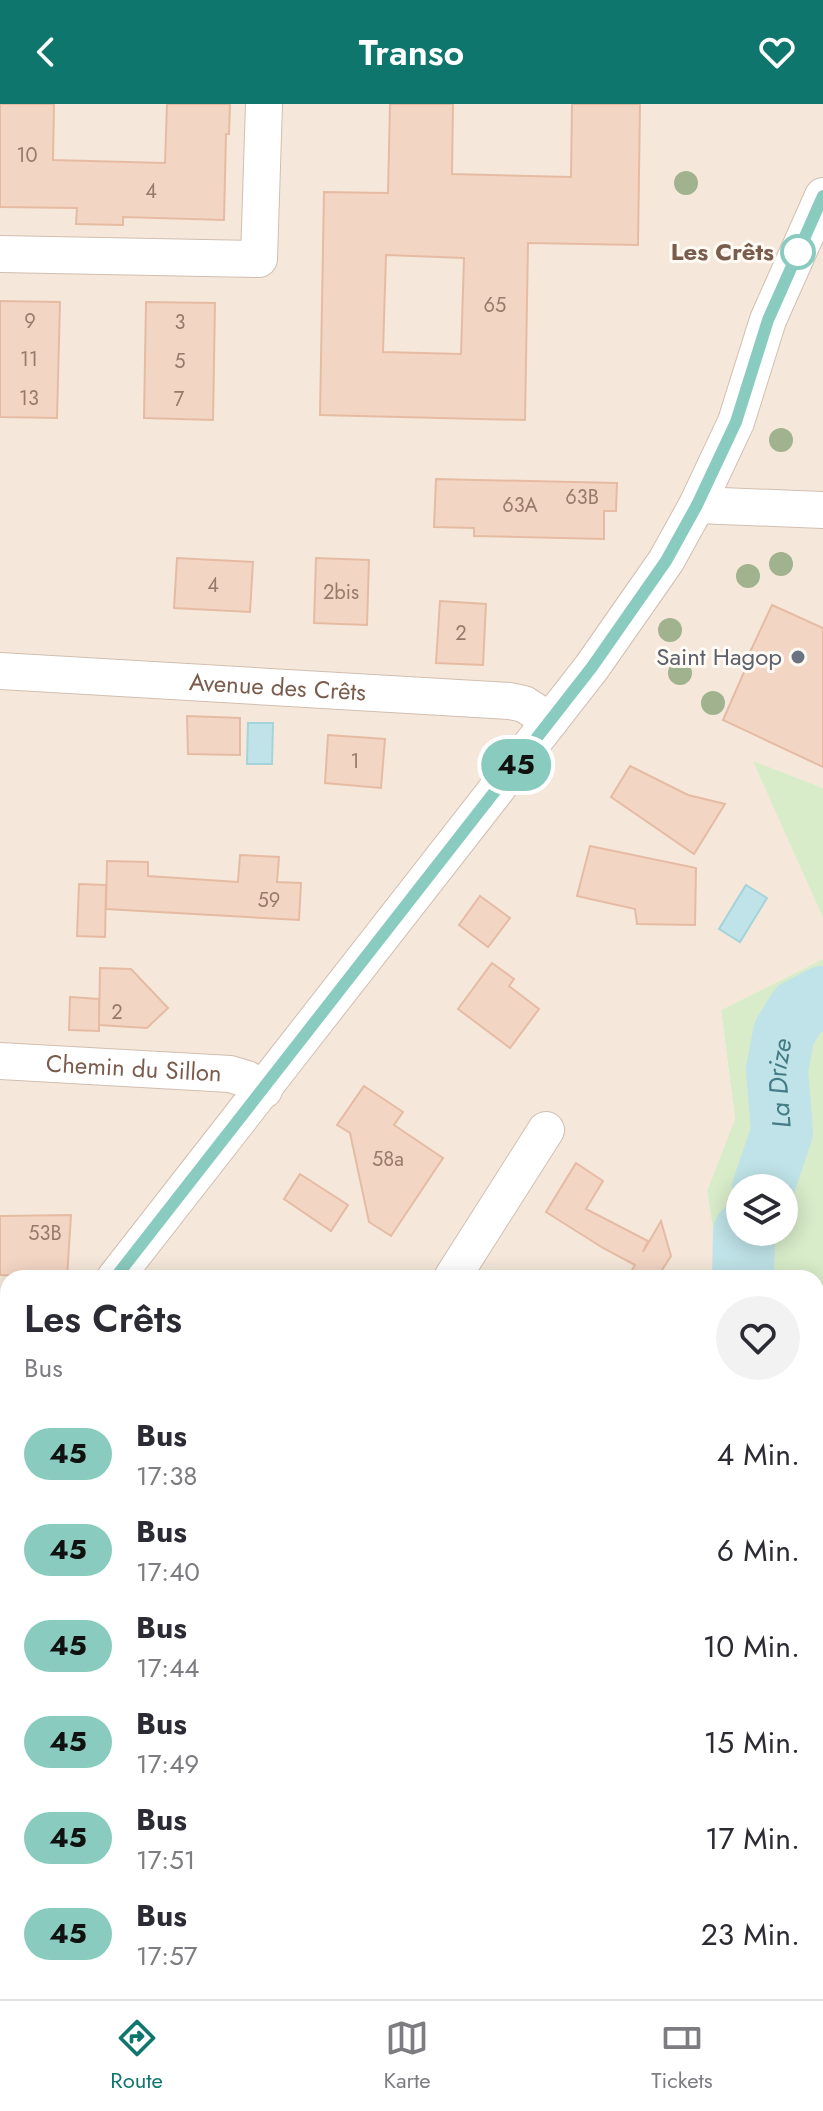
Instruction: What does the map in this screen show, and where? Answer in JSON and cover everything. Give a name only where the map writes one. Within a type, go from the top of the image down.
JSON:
[{"type":"street","points":[[0,254],[259,259],[264,104]]},
{"type":"street","points":[[121,1270],[592,667],[666,561],[697,505],[736,422],[768,320],[823,196]]},
{"type":"street","points":[[697,505],[823,510]]},
{"type":"street","name":"Avenue des Crêts","points":[[0,671],[510,701],[524,704],[550,721]]},
{"type":"street","name":"Chemin du Sillon","points":[[0,1061],[230,1074],[247,1079],[264,1090]]},
{"type":"street","points":[[457,1270],[546,1130]]},
{"type":"shaded area","points":[[0,104],[823,104],[823,788],[754,762],[823,918],[823,959],[721,1010],[735,1120],[707,1191],[720,1270],[0,1270]]},
{"type":"green space","points":[[753,761],[823,788],[823,918]]},
{"type":"green space","points":[[823,959],[823,1270],[720,1270],[707,1191],[735,1119],[721,1010]]},
{"type":"water","points":[[248,723],[273,723],[272,764],[247,764]]},
{"type":"water","points":[[746,885],[767,898],[740,942],[719,929]]},
{"type":"building","points":[[0,104],[54,104],[53,160],[165,163],[167,104],[230,104],[229,134],[226,134],[224,220],[123,217],[123,225],[76,224],[77,208],[0,207]]},
{"type":"building","points":[[390,104],[453,104],[452,174],[571,177],[572,104],[640,104],[638,245],[528,243],[525,420],[320,415],[324,192],[388,193]],"holes":[[[386,255],[464,258],[461,354],[383,352]]]},
{"type":"building","points":[[0,301],[60,302],[57,418],[0,417]]},
{"type":"building","points":[[146,302],[215,303],[213,420],[144,418]]},
{"type":"building","points":[[436,479],[617,483],[616,511],[604,511],[604,539],[474,536],[474,528],[434,527]]},
{"type":"building","points":[[177,558],[253,562],[250,612],[174,608]]},
{"type":"building","points":[[316,558],[369,560],[367,625],[314,623]]},
{"type":"building","points":[[440,601],[486,604],[483,665],[436,663]]},
{"type":"building","points":[[772,605],[823,628],[823,767],[723,720]]},
{"type":"building","points":[[187,716],[240,718],[240,755],[188,754]]},
{"type":"building","points":[[328,735],[385,739],[381,788],[325,783]]},
{"type":"building","points":[[630,766],[688,795],[725,804],[694,854],[611,797]]},
{"type":"building","points":[[590,846],[696,868],[695,925],[637,924],[635,909],[577,896]]},
{"type":"building","points":[[240,855],[279,857],[277,882],[301,883],[299,920],[106,909],[107,861],[148,862],[148,876],[238,882]]},
{"type":"building","points":[[79,884],[106,885],[105,937],[77,936]]},
{"type":"building","points":[[480,896],[510,918],[488,947],[459,925]]},
{"type":"building","points":[[492,963],[514,979],[509,986],[539,1009],[510,1048],[458,1009]]},
{"type":"building","points":[[100,968],[131,969],[168,1008],[147,1028],[99,1025]]},
{"type":"building","points":[[70,997],[99,999],[99,1031],[69,1030]]},
{"type":"building","points":[[364,1086],[403,1112],[394,1125],[443,1158],[391,1236],[369,1222],[350,1133],[337,1125]]},
{"type":"building","points":[[576,1163],[603,1181],[586,1209],[648,1241],[643,1252],[661,1221],[671,1256],[662,1270],[632,1270],[635,1265],[546,1212]]},
{"type":"building","points":[[300,1174],[348,1205],[331,1231],[284,1199]]},
{"type":"building","points":[[71,1215],[68,1270],[0,1270],[0,1216]]},
{"type":"waterway","name":"La Drize","points":[[768,1174],[782,1132],[777,1070],[784,1033],[798,1010],[823,997]]},
{"type":"waterway","name":"La Drize","points":[[743,1270],[744,1246]]},
{"type":"bus line","name":"45","points":[[121,1270],[592,667],[666,561],[697,505],[736,422],[768,320],[823,196]]},
{"type":"place","name":"Les Crêts","points":[[798,252]]},
{"type":"place","name":"Saint Hagop","points":[[798,657]]}]
